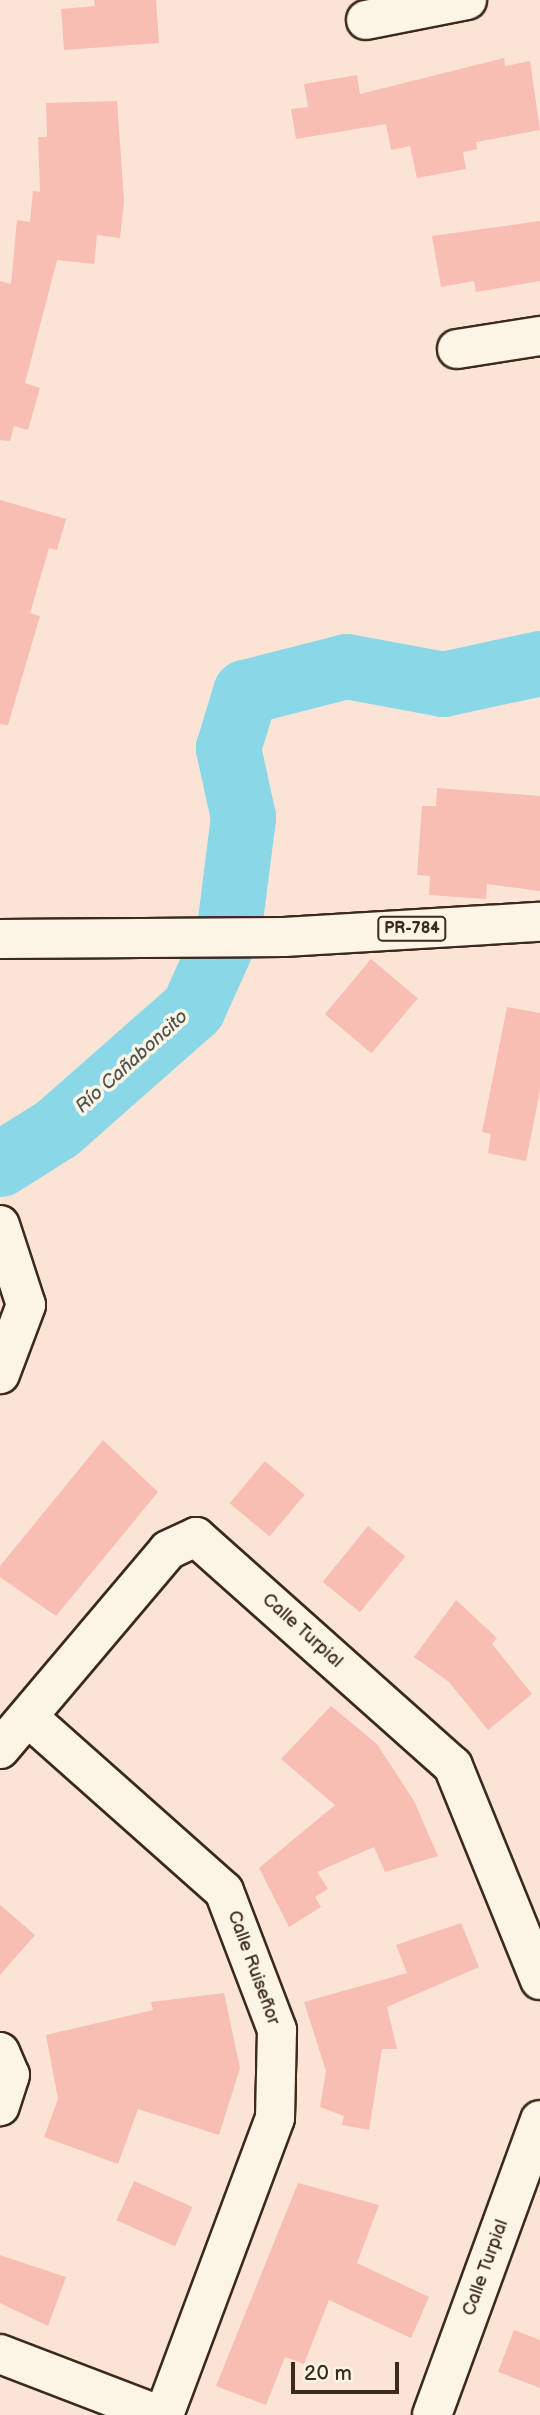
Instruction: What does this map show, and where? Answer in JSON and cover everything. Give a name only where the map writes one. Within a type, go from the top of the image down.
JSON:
[{"type":"street","points":[[366,20],[467,0]]},
{"type":"street","points":[[457,349],[540,336]]},
{"type":"street","name":"PR-784","points":[[0,939],[284,937],[540,922]]},
{"type":"street","points":[[0,1374],[26,1305],[5,1235]]},
{"type":"street","name":"Calle Turpial","points":[[0,1749],[168,1549],[196,1537],[453,1766],[540,1980]]},
{"type":"street","name":"Calle Ruiseñor","points":[[28,1717],[224,1891],[277,2030],[275,2118],[161,2415]]},
{"type":"street","points":[[0,2053],[10,2075],[0,2106]]},
{"type":"street","name":"Calle Turpial","points":[[432,2415],[540,2120]]},
{"type":"street","points":[[0,2354],[161,2415]]},
{"type":"building","points":[[94,0],[156,0],[159,43],[64,50],[61,9],[95,6]]},
{"type":"building","points":[[504,58],[505,66],[530,61],[540,130],[476,142],[477,149],[463,152],[466,169],[417,178],[410,146],[391,150],[386,124],[296,139],[291,109],[308,107],[304,84],[357,75],[360,94]]},
{"type":"building","points":[[117,101],[124,201],[120,238],[97,235],[94,264],[57,260],[25,383],[40,388],[28,430],[14,426],[10,441],[0,440],[0,281],[11,284],[17,220],[30,222],[33,191],[40,192],[38,137],[47,137],[46,103]]},
{"type":"building","points":[[540,221],[540,281],[476,292],[474,281],[441,287],[432,236]]},
{"type":"building","points":[[0,500],[66,519],[57,550],[49,548],[30,613],[40,616],[8,725],[0,724]]},
{"type":"building","points":[[437,788],[540,796],[540,891],[487,884],[486,899],[429,895],[430,876],[417,875],[422,806],[436,806]]},
{"type":"building","points":[[371,959],[418,998],[371,1053],[325,1014]]},
{"type":"building","points":[[507,1007],[540,1013],[540,1091],[526,1161],[488,1153],[491,1134],[482,1132]]},
{"type":"building","points":[[103,1440],[158,1492],[56,1616],[0,1577],[0,1566]]},
{"type":"building","points":[[265,1461],[305,1494],[269,1537],[230,1503]]},
{"type":"building","points":[[368,1526],[405,1556],[360,1612],[323,1582]]},
{"type":"building","points":[[456,1600],[497,1638],[492,1644],[532,1694],[488,1730],[449,1682],[414,1657]]},
{"type":"building","points":[[331,1706],[377,1744],[414,1801],[438,1856],[385,1872],[374,1847],[317,1872],[328,1889],[315,1897],[321,1907],[289,1927],[259,1868],[335,1805],[281,1759]]},
{"type":"building","points":[[0,1905],[35,1935],[0,1975]]},
{"type":"building","points":[[461,1923],[479,1967],[387,2007],[397,2049],[382,2049],[369,2130],[342,2125],[344,2116],[320,2107],[326,2071],[304,2002],[407,1973],[396,1945]]},
{"type":"building","points":[[224,1993],[240,2068],[219,2135],[138,2109],[118,2164],[44,2137],[58,2099],[46,2035],[153,2010],[151,2002]]},
{"type":"building","points":[[134,2181],[192,2207],[175,2246],[117,2220]]},
{"type":"building","points":[[298,2183],[379,2205],[357,2263],[429,2297],[411,2338],[329,2300],[304,2364],[285,2357],[266,2405],[216,2386]]},
{"type":"building","points":[[0,2255],[66,2277],[48,2326],[0,2303]]},
{"type":"building","points":[[514,2330],[540,2340],[540,2388],[498,2372]]},
{"type":"waterway","name":"Río Cañaboncito","points":[[0,1164],[57,1128],[193,1008],[229,928],[243,817],[228,748],[245,692],[346,666],[443,684],[540,663]]}]
